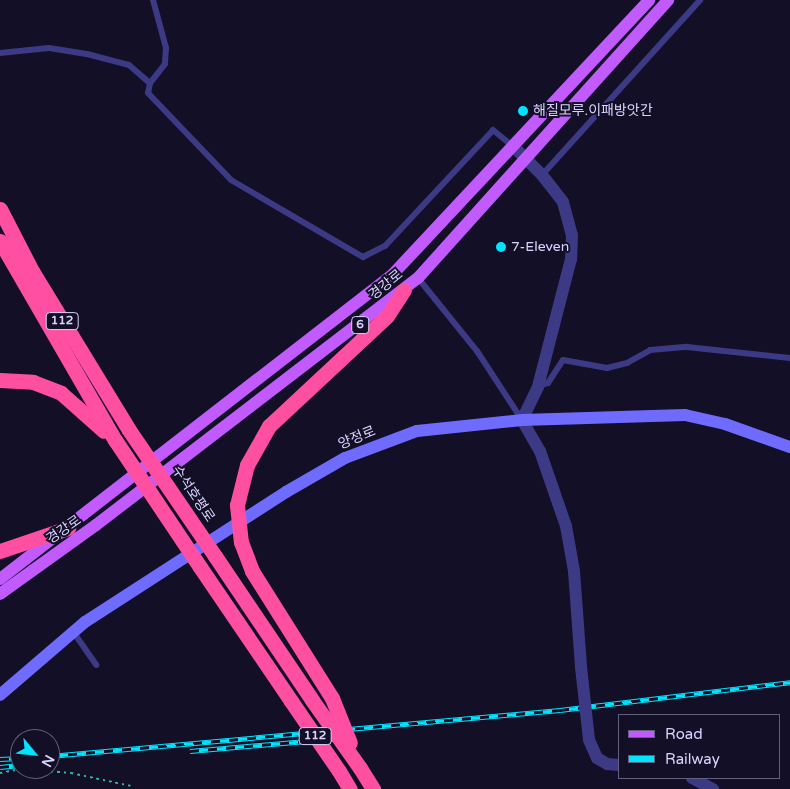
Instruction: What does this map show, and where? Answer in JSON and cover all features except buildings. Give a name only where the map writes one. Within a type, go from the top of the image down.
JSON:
[{"type":"highway","name":"수석호평로","points":[[0,209],[32,271],[129,430],[373,789]]},
{"type":"highway","name":"112","points":[[0,241],[115,440],[350,789]]},
{"type":"highway","points":[[360,768],[332,698],[252,571],[242,542],[237,505],[247,465],[268,426],[387,316],[404,290]]},
{"type":"highway","points":[[0,380],[33,382],[61,393],[115,440]]},
{"type":"highway","points":[[0,552],[68,528]]},
{"type":"main road","name":"경강로","points":[[0,579],[362,301],[393,274],[514,147],[649,0]]},
{"type":"main road","name":"경강로","points":[[0,594],[104,520],[418,278],[528,160],[668,0]]},
{"type":"main road","name":"양정로","points":[[0,695],[74,632],[278,497],[344,458],[417,431],[522,420],[685,415],[725,424],[790,447]]},
{"type":"street","points":[[514,147],[542,175],[563,202],[572,235],[570,259],[538,387],[522,420],[540,451],[566,526],[574,571],[581,667],[589,740],[598,758],[607,764],[618,765]]},
{"type":"street","points":[[694,779],[713,789]]},
{"type":"lane","points":[[153,0],[166,48],[165,64],[150,82],[148,93],[231,180],[363,257],[385,246],[493,130],[514,147]]},
{"type":"lane","points":[[542,175],[700,0]]},
{"type":"lane","points":[[0,53],[49,48],[87,54],[129,65],[150,82]]},
{"type":"lane","points":[[418,278],[477,351],[522,420]]},
{"type":"lane","points":[[538,387],[548,383],[563,360],[607,368],[628,363],[650,350],[687,347],[790,358]]},
{"type":"lane","points":[[74,632],[96,665]]},
{"type":"path","points":[[60,772],[130,786]]},
{"type":"railway","points":[[60,755],[560,710],[790,682]]},
{"type":"railway","points":[[190,751],[341,738]]},
{"type":"railway","points":[[0,759],[10,758]]},
{"type":"railway","points":[[0,767],[10,766]]},
{"type":"place","name":"해질모루.이패방앗간","points":[[523,111]]},
{"type":"place","name":"7-Eleven","points":[[501,247]]}]
